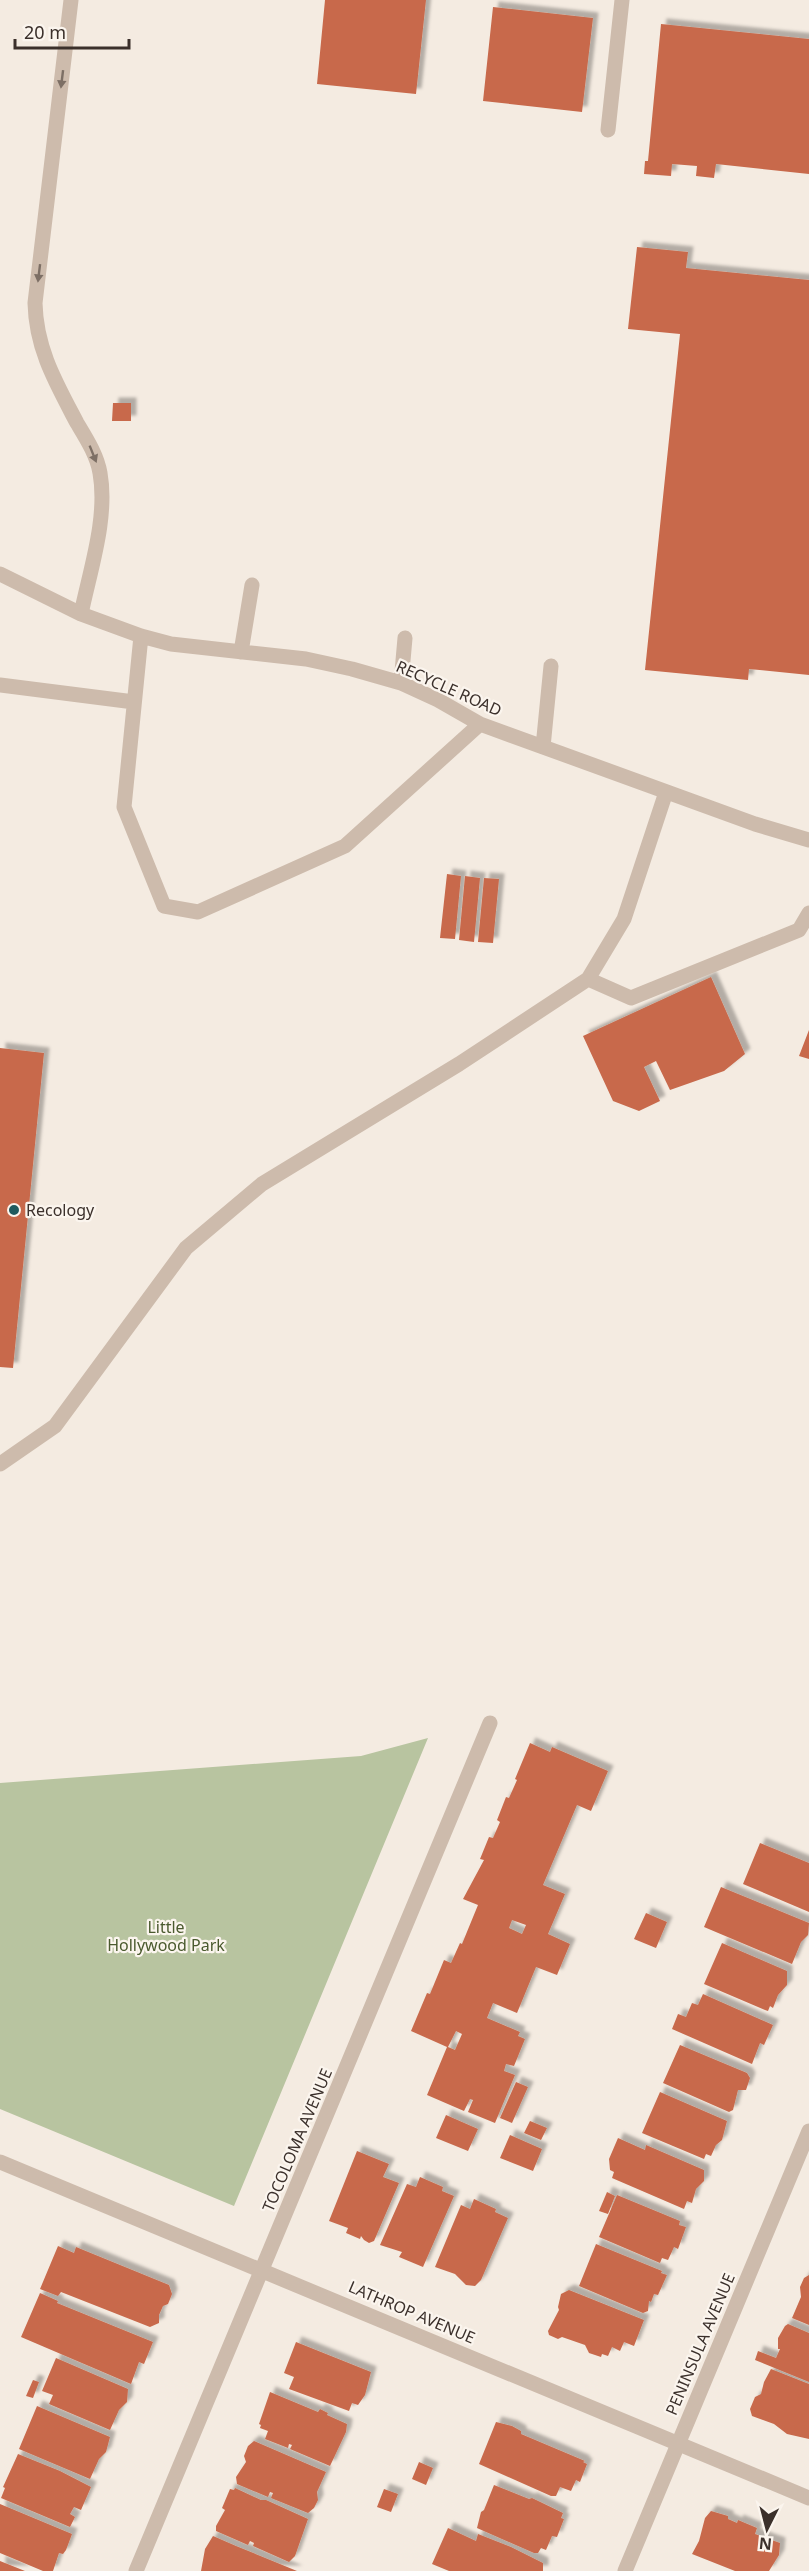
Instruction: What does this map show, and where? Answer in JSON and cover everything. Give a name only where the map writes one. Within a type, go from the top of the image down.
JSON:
[{"type":"street","points":[[71,0],[35,303],[35,324],[45,362],[90,446],[100,472],[102,502],[81,614]]},
{"type":"street","points":[[608,130],[622,0]]},
{"type":"street","name":"RECYCLE ROAD","points":[[0,574],[81,614],[141,636],[171,644],[306,659],[401,683],[438,700],[480,724],[755,824],[809,840]]},
{"type":"street","points":[[241,652],[252,585]]},
{"type":"street","points":[[141,636],[124,807],[164,906],[198,912],[345,846],[480,724]]},
{"type":"street","points":[[401,683],[405,638]]},
{"type":"street","points":[[543,747],[551,666]]},
{"type":"street","points":[[0,685],[134,702]]},
{"type":"street","points":[[0,1464],[55,1426],[186,1248],[262,1184],[459,1064],[588,978],[624,919],[666,792]]},
{"type":"street","points":[[588,978],[631,998],[800,930],[809,913]]},
{"type":"street","name":"TOCOLOMA AVENUE","points":[[136,2571],[490,1723]]},
{"type":"street","name":"PENINSULA AVENUE","points":[[625,2571],[809,2131]]},
{"type":"street","name":"LATHROP AVENUE","points":[[0,2162],[809,2498]]},
{"type":"green space","name":"Little Hollywood Park","points":[[428,1738],[234,2206],[0,2109],[0,1783],[361,1756]]},
{"type":"building","points":[[325,0],[426,0],[416,94],[317,84]]},
{"type":"building","points":[[493,7],[593,18],[582,112],[483,101]]},
{"type":"building","points":[[661,24],[809,39],[809,174],[716,164],[714,178],[696,176],[697,166],[672,164],[671,176],[644,174],[645,161],[648,161]]},
{"type":"building","points":[[637,247],[688,252],[686,268],[809,280],[809,675],[749,669],[748,680],[645,670],[680,334],[628,329]]},
{"type":"building","points":[[113,403],[131,403],[131,421],[112,421]]},
{"type":"building","points":[[447,874],[461,876],[455,939],[440,938]]},
{"type":"building","points":[[465,876],[480,878],[474,942],[459,940]]},
{"type":"building","points":[[484,878],[499,879],[493,943],[478,942]]},
{"type":"building","points":[[711,977],[745,1054],[724,1071],[670,1090],[656,1061],[644,1067],[660,1101],[639,1111],[613,1101],[583,1036]]},
{"type":"building","points":[[809,1030],[809,1059],[799,1056]]},
{"type":"building","name":"Recology","points":[[0,1048],[44,1053],[13,1368],[0,1367]]},
{"type":"building","points":[[530,1743],[550,1752],[552,1747],[608,1771],[591,1811],[577,1805],[543,1885],[565,1894],[548,1934],[570,1944],[557,1975],[536,1967],[517,2013],[493,2003],[487,2018],[520,2032],[518,2036],[525,2039],[514,2066],[506,2064],[504,2071],[515,2075],[495,2123],[468,2112],[473,2100],[470,2099],[464,2111],[427,2095],[447,2047],[411,2031],[444,1960],[451,1963],[460,1943],[462,1944],[478,1905],[463,1899],[484,1860],[480,1859],[489,1837],[493,1838],[500,1822],[497,1820],[506,1797],[509,1798],[517,1780],[515,1779]],"holes":[[[512,1920],[526,1925],[522,1934],[509,1928]],[[456,2031],[462,2034],[455,2050],[448,2047]]]},
{"type":"building","points":[[760,1843],[809,1863],[809,1912],[743,1884]]},
{"type":"building","points":[[721,1887],[809,1923],[808,1935],[801,1942],[792,1964],[704,1927]]},
{"type":"building","points":[[646,1913],[667,1922],[656,1948],[634,1939]]},
{"type":"building","points":[[722,1943],[787,1971],[787,1985],[778,1995],[773,2008],[770,2006],[768,2011],[765,2010],[704,1984]]},
{"type":"building","points":[[703,1994],[773,2025],[764,2045],[760,2043],[752,2064],[672,2029],[678,2014],[686,2017],[692,2003],[698,2005]]},
{"type":"building","points":[[680,2045],[747,2073],[750,2078],[746,2090],[738,2090],[733,2110],[729,2112],[663,2083]]},
{"type":"building","points":[[516,2082],[528,2087],[512,2123],[500,2118]]},
{"type":"building","points":[[660,2092],[727,2121],[722,2140],[716,2145],[711,2156],[706,2154],[704,2159],[642,2133]]},
{"type":"building","points":[[446,2115],[478,2129],[468,2151],[436,2138]]},
{"type":"building","points":[[530,2121],[547,2128],[541,2140],[524,2133]]},
{"type":"building","points":[[510,2135],[542,2149],[533,2171],[500,2158]]},
{"type":"building","points":[[618,2138],[645,2150],[646,2145],[704,2170],[704,2181],[696,2189],[692,2203],[687,2201],[684,2209],[612,2178],[614,2172],[610,2170],[609,2159]]},
{"type":"building","points":[[357,2151],[389,2164],[383,2177],[399,2183],[374,2241],[369,2243],[361,2236],[360,2239],[346,2233],[348,2228],[329,2221]]},
{"type":"building","points":[[420,2177],[443,2187],[442,2191],[454,2196],[423,2267],[399,2257],[402,2252],[380,2245],[407,2184],[416,2187]]},
{"type":"building","points":[[607,2192],[615,2196],[608,2214],[599,2211]]},
{"type":"building","points":[[617,2195],[680,2221],[679,2225],[686,2227],[678,2249],[674,2247],[668,2260],[662,2258],[660,2263],[599,2237]]},
{"type":"building","points":[[474,2199],[496,2209],[495,2212],[508,2218],[481,2280],[475,2286],[466,2285],[455,2274],[435,2267],[461,2205],[470,2209]]},
{"type":"building","points":[[596,2244],[667,2275],[658,2295],[654,2294],[651,2302],[649,2301],[648,2311],[643,2313],[579,2286]]},
{"type":"building","points":[[58,2246],[74,2253],[76,2247],[169,2285],[172,2294],[168,2304],[163,2306],[159,2315],[159,2323],[150,2327],[61,2292],[58,2296],[40,2289]]},
{"type":"building","points":[[809,2275],[809,2325],[792,2318],[801,2297],[800,2287],[804,2278]]},
{"type":"building","points":[[569,2290],[644,2320],[634,2346],[624,2342],[620,2351],[612,2347],[608,2356],[602,2354],[601,2357],[589,2353],[585,2345],[549,2335],[548,2331],[559,2310],[561,2294]]},
{"type":"building","points":[[40,2293],[58,2301],[57,2303],[153,2342],[144,2364],[139,2362],[131,2384],[21,2337]]},
{"type":"building","points":[[788,2324],[809,2333],[809,2382],[755,2360],[758,2351],[776,2358],[780,2349],[778,2349],[778,2338]]},
{"type":"building","points":[[296,2342],[371,2372],[365,2395],[358,2405],[352,2403],[349,2411],[289,2389],[294,2377],[284,2373]]},
{"type":"building","points":[[56,2358],[128,2389],[127,2402],[119,2410],[110,2430],[49,2404],[53,2395],[42,2391]]},
{"type":"building","points":[[771,2369],[809,2384],[809,2439],[787,2434],[774,2424],[752,2416],[750,2409],[755,2397],[761,2394]]},
{"type":"building","points":[[33,2380],[39,2382],[33,2398],[26,2396]]},
{"type":"building","points":[[270,2392],[318,2412],[320,2409],[328,2413],[327,2415],[347,2424],[346,2432],[330,2466],[290,2449],[292,2445],[289,2444],[288,2448],[265,2439],[268,2431],[260,2428],[259,2424]]},
{"type":"building","points":[[37,2406],[110,2437],[106,2452],[99,2459],[90,2479],[19,2449]]},
{"type":"building","points":[[496,2422],[512,2426],[521,2431],[521,2434],[585,2461],[583,2462],[587,2464],[580,2482],[576,2480],[571,2491],[560,2487],[556,2496],[551,2496],[479,2464]]},
{"type":"building","points":[[254,2441],[326,2472],[317,2492],[318,2500],[308,2513],[271,2498],[273,2493],[270,2492],[268,2497],[237,2484],[236,2477],[246,2462],[244,2456],[248,2446]]},
{"type":"building","points":[[18,2454],[60,2471],[91,2487],[81,2510],[74,2507],[70,2514],[75,2517],[70,2527],[1,2498],[5,2488],[3,2487]]},
{"type":"building","points":[[419,2462],[433,2468],[426,2485],[412,2479]]},
{"type":"building","points":[[494,2485],[529,2499],[532,2498],[563,2513],[561,2518],[564,2519],[557,2537],[552,2536],[546,2550],[541,2548],[538,2553],[534,2553],[477,2528],[481,2512],[484,2510]]},
{"type":"building","points":[[235,2488],[308,2519],[295,2556],[289,2562],[253,2546],[254,2543],[250,2541],[248,2545],[216,2531],[216,2526],[225,2510],[222,2508],[230,2489]]},
{"type":"building","points":[[384,2489],[398,2494],[391,2512],[377,2507]]},
{"type":"building","points":[[0,2504],[72,2534],[66,2550],[63,2554],[59,2553],[53,2571],[43,2571],[0,2553]]},
{"type":"building","points":[[711,2511],[728,2516],[728,2519],[737,2523],[738,2520],[757,2528],[755,2534],[780,2543],[779,2555],[769,2571],[735,2571],[692,2554],[699,2541],[705,2518]]},
{"type":"building","points":[[448,2528],[476,2541],[478,2534],[511,2547],[543,2563],[543,2571],[449,2571],[432,2564]]},
{"type":"building","points":[[213,2536],[297,2571],[201,2571],[205,2549]]},
{"type":"building","points":[[0,2561],[25,2571],[0,2571]]},
{"type":"place","name":"Recology","points":[[14,1210]]}]
